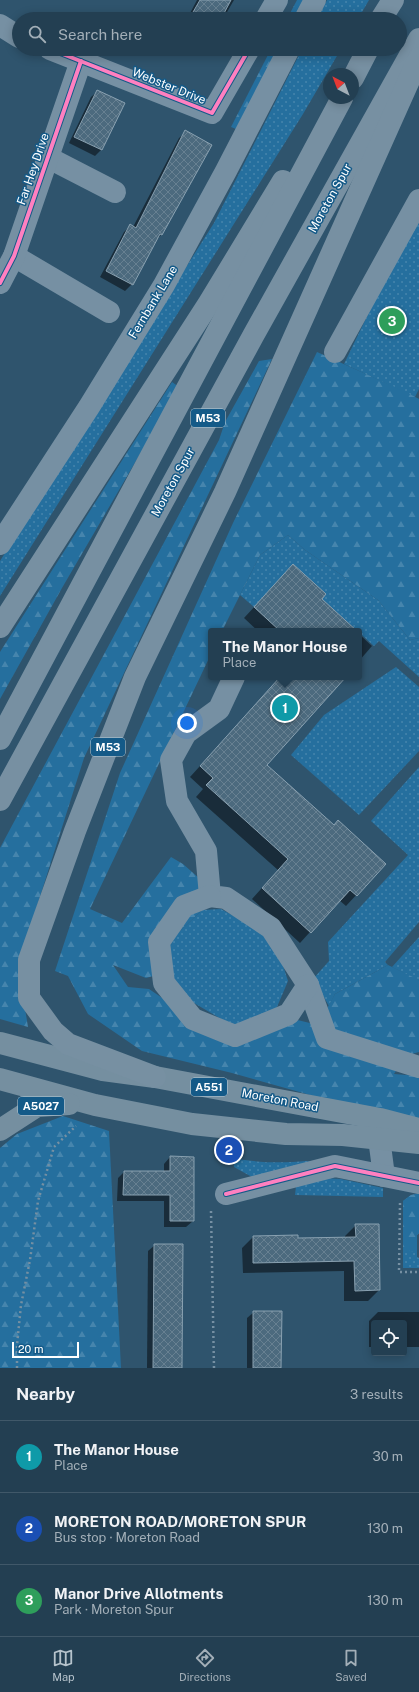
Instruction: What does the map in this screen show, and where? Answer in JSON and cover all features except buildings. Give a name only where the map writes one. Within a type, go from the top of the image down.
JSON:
[{"type":"highway","points":[[387,12],[394,0]]},
{"type":"highway","name":"Moreton Spur","points":[[0,800],[253,336],[419,39]]},
{"type":"highway","points":[[352,68],[359,56]]},
{"type":"highway","points":[[358,68],[364,56]]},
{"type":"highway","name":"M53","points":[[155,1077],[68,1044],[53,1031],[29,998],[30,960],[75,832],[135,677],[228,485],[419,58]]},
{"type":"highway","points":[[0,627],[209,303],[329,104]]},
{"type":"highway","name":"M53","points":[[0,739],[339,104]]},
{"type":"main road","name":"Moreton Road","points":[[0,1043],[103,1070],[155,1077],[380,1119],[419,1129]]},
{"type":"main road","points":[[0,1079],[90,1104],[192,1124],[286,1134],[343,1135],[419,1143]]},
{"type":"main road","name":"A5027","points":[[0,1130],[37,1106],[90,1104]]},
{"type":"street","points":[[270,12],[277,0]]},
{"type":"street","points":[[309,12],[315,0]]},
{"type":"street","points":[[0,25],[12,33]]},
{"type":"street","name":"Webster Drive","points":[[68,56],[212,113],[245,56]]},
{"type":"street","name":"Fernbank Lane","points":[[0,544],[89,407],[164,285],[226,171],[285,56]]},
{"type":"street","name":"Far Hey Drive","points":[[0,283],[14,256],[81,61]]},
{"type":"street","points":[[47,157],[115,192]]},
{"type":"street","points":[[336,352],[419,200]]},
{"type":"street","points":[[14,256],[109,312]]},
{"type":"street","points":[[210,896],[206,851],[177,801],[170,760],[186,733],[219,709],[233,680]]},
{"type":"street","points":[[308,985],[289,1014],[235,1036],[193,1019],[164,983],[159,942],[184,906],[210,896],[226,898],[271,928],[308,985],[327,1038],[419,1067]]},
{"type":"street","points":[[379,1138],[401,1179]]},
{"type":"street","points":[[226,1194],[335,1166],[401,1179]]},
{"type":"path","points":[[17,1368],[17,1345],[21,1306],[30,1260],[38,1201],[54,1147],[84,1119],[90,1104]]},
{"type":"path","points":[[401,1179],[399,1272],[419,1272]]},
{"type":"path","points":[[214,1368],[211,1198],[226,1194]]},
{"type":"green space","points":[[297,0],[304,0],[298,12],[291,12]]},
{"type":"green space","points":[[327,0],[369,0],[362,12],[321,12]]},
{"type":"green space","points":[[267,56],[274,56],[236,129],[231,127]]},
{"type":"green space","points":[[298,56],[337,56],[330,68],[323,68],[323,80],[303,114],[0,596],[0,561],[214,223]]},
{"type":"green space","points":[[419,220],[419,389],[415,397],[344,364],[386,277]]},
{"type":"green space","points":[[317,352],[419,399],[419,638],[410,640],[378,600],[305,550],[288,535],[260,555],[224,628],[208,628],[208,660],[90,909],[122,923],[171,857],[183,864],[200,879],[202,910],[173,938],[164,973],[146,978],[113,965],[128,987],[149,989],[217,1035],[277,1015],[318,1025],[335,994],[388,965],[417,979],[419,981],[419,1052],[405,1056],[394,1074],[419,1076],[419,1122],[353,1107],[232,1073],[142,1051],[88,1014],[68,976],[55,971],[120,773],[233,523]]},
{"type":"green space","points":[[272,359],[84,758],[18,966],[28,1027],[0,1019],[0,848],[219,440],[225,422],[259,361]]},
{"type":"green space","points":[[172,382],[179,387],[62,588],[0,699],[0,652]]},
{"type":"green space","points":[[288,535],[305,550],[378,600],[410,640],[419,638],[419,677],[379,641],[374,646],[362,635],[362,628],[354,628],[322,599],[326,594],[293,564],[254,607],[240,595],[260,555]]},
{"type":"green space","points":[[396,667],[419,687],[419,751],[359,815],[291,755],[324,715]]},
{"type":"green space","points":[[419,767],[419,922],[385,962],[388,965],[335,994],[329,1006],[313,979],[329,961],[328,942],[408,855],[371,821]]},
{"type":"green space","points":[[221,909],[252,926],[277,947],[288,981],[277,1007],[250,1027],[228,1023],[194,1003],[174,985],[168,956],[173,938],[202,910]]},
{"type":"green space","points":[[419,937],[419,981],[392,967]]},
{"type":"green space","points":[[63,1116],[109,1131],[121,1368],[0,1368],[0,1148],[17,1134]]},
{"type":"green space","points":[[233,1158],[263,1162],[312,1162],[252,1177],[234,1167]]},
{"type":"green space","points":[[325,1178],[341,1179],[383,1188],[383,1197],[295,1195],[296,1186]]},
{"type":"green space","points":[[419,1193],[419,1233],[417,1235],[417,1253],[403,1249],[403,1201],[411,1195]]},
{"type":"green space","points":[[411,1195],[419,1233],[417,1235],[417,1257],[419,1258],[419,1268],[403,1268],[403,1201]]},
{"type":"cycle path","points":[[68,56],[212,113],[245,56]]},
{"type":"cycle path","points":[[0,283],[14,256],[81,61]]},
{"type":"cycle path","points":[[226,1194],[335,1166],[419,1183]]},
{"type":"place","name":"Manor Drive Allotments","points":[[392,321]]},
{"type":"place","name":"The Manor House","points":[[285,708]]},
{"type":"place","name":"MORETON ROAD/MORETON SPUR","points":[[229,1150]]}]
